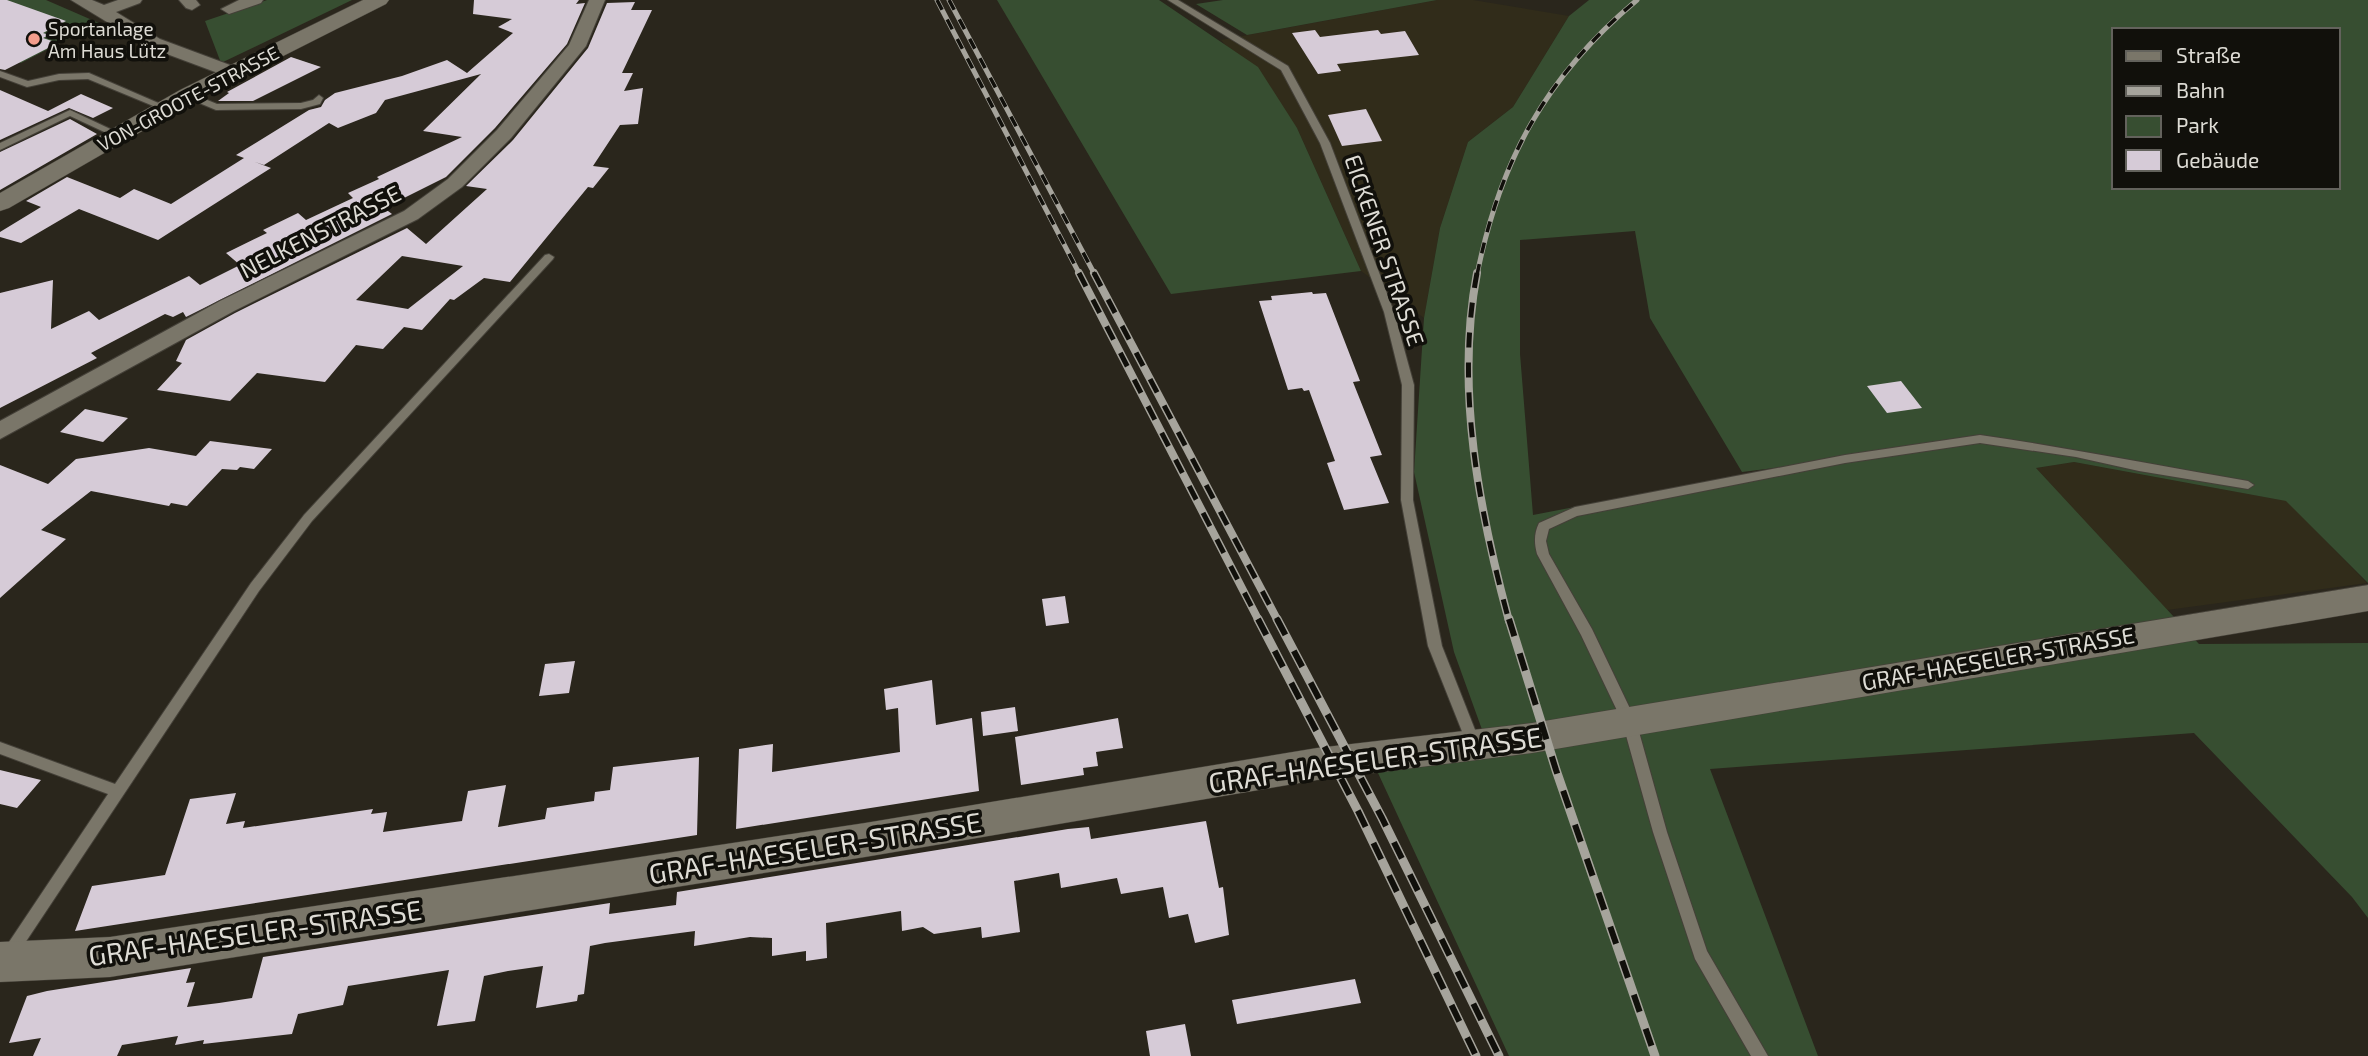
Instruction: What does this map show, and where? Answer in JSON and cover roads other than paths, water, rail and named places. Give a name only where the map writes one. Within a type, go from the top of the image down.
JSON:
[{"type":"street","points":[[79,0],[103,11],[154,43],[232,72]]},
{"type":"street","points":[[103,11],[134,0]]},
{"type":"street","points":[[229,9],[255,0]]},
{"type":"street","name":"VON-GROOTE-STRASSE","points":[[0,203],[188,95],[379,0]]},
{"type":"street","name":"NELKENSTRASSE","points":[[0,431],[227,306],[411,215],[455,183],[504,134],[577,46],[597,0]]},
{"type":"street","name":"GRAF-HAESELER-STRASSE","points":[[2,962],[110,957],[865,840],[1317,764],[1474,745],[1629,721],[2368,598]]},
{"type":"lane","name":"EICKENER STRASSE","points":[[1172,0],[1285,68],[1325,143],[1389,312],[1408,385],[1407,500],[1435,646],[1474,745]]},
{"type":"lane","points":[[0,74],[27,84],[59,77],[89,76],[166,108]]},
{"type":"lane","points":[[188,95],[216,107],[301,106],[317,102],[319,98]]},
{"type":"lane","points":[[0,148],[70,113],[118,135]]},
{"type":"lane","points":[[2,962],[255,587],[308,518],[549,257]]},
{"type":"lane","points":[[1760,1056],[1700,954],[1660,832],[1629,721],[1587,633],[1543,554],[1540,541],[1543,526],[1575,512],[1845,459],[1980,439],[2076,453],[2139,467],[2248,485]]},
{"type":"lane","points":[[0,748],[117,791]]},
{"type":"railway","points":[[937,0],[1080,275]]},
{"type":"railway","points":[[949,0],[1095,275]]},
{"type":"railway","points":[[1477,275],[1499,194],[1532,123],[1552,90],[1577,59],[1637,0]]},
{"type":"railway","points":[[1079,273],[1259,621]]},
{"type":"railway","points":[[1094,273],[1278,621]]},
{"type":"railway","points":[[1477,273],[1469,360],[1474,448],[1488,536],[1509,621]]},
{"type":"railway","points":[[1258,619],[1358,811],[1476,1056]]},
{"type":"railway","points":[[1277,619],[1382,818],[1499,1056]]},
{"type":"railway","points":[[1509,619],[1556,770],[1655,1056]]},
{"type":"place","name":"Sportanlage Am Haus Lütz","points":[[34,39]]}]
